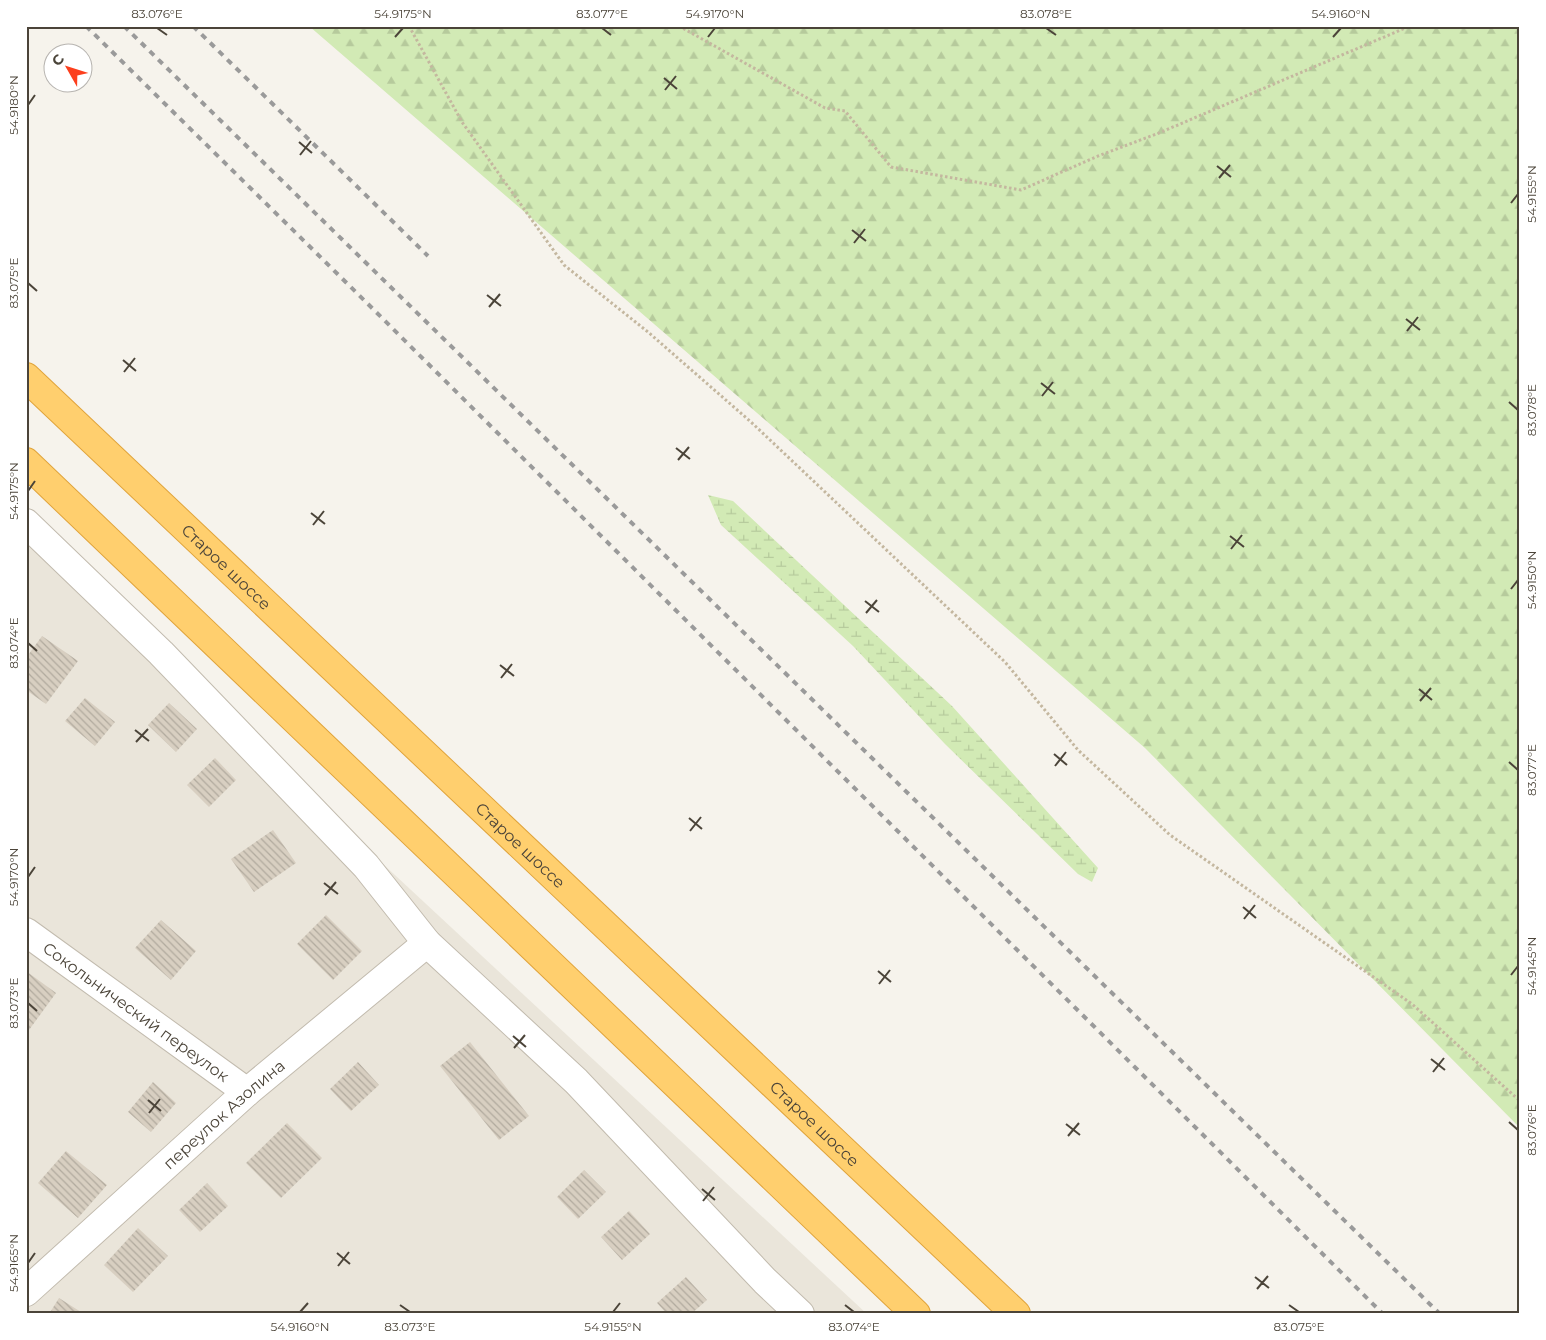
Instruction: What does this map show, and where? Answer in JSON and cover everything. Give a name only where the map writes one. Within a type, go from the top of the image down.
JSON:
[{"type":"highway","name":"Старое шоссе","points":[[26,378],[1016,1314]]},
{"type":"highway","points":[[26,462],[916,1314]]},
{"type":"street","points":[[26,523],[161,653],[366,866],[427,943],[576,1081],[764,1281],[800,1314]]},
{"type":"street","name":"Сокольнический переулок","points":[[26,932],[247,1092]]},
{"type":"street","name":"переулок Азолина","points":[[26,1292],[247,1092],[427,943]]},
{"type":"path","points":[[409,26],[462,122],[564,265],[648,332],[758,429],[1005,662],[1078,750],[1170,835],[1412,1004],[1520,1101]]},
{"type":"path","points":[[679,26],[825,108],[845,111],[892,167],[1021,190],[1410,26]]},
{"type":"shaded area","points":[[26,532],[867,1314],[26,1314]]},
{"type":"green space","points":[[309,26],[1520,26],[1520,1128],[1145,748]]},
{"type":"green space","points":[[708,495],[733,501],[952,706],[1098,868],[1092,882],[1078,874],[945,744],[853,646],[721,525]]},
{"type":"building","points":[[42,636],[78,661],[46,704],[26,690],[26,658]]},
{"type":"building","points":[[85,698],[115,722],[95,746],[65,721]]},
{"type":"building","points":[[169,703],[197,729],[176,752],[148,725]]},
{"type":"building","points":[[215,758],[236,780],[209,807],[187,785]]},
{"type":"building","points":[[273,830],[296,863],[254,892],[231,859]]},
{"type":"building","points":[[326,915],[362,951],[333,980],[297,944]]},
{"type":"building","points":[[161,920],[196,951],[171,980],[135,948]]},
{"type":"building","points":[[26,971],[56,993],[29,1030],[26,1028]]},
{"type":"building","points":[[470,1042],[529,1116],[499,1140],[440,1066]]},
{"type":"building","points":[[358,1062],[379,1085],[351,1111],[330,1089]]},
{"type":"building","points":[[153,1082],[176,1103],[151,1132],[128,1112]]},
{"type":"building","points":[[287,1123],[322,1158],[281,1198],[246,1163]]},
{"type":"building","points":[[66,1151],[107,1185],[78,1218],[38,1183]]},
{"type":"building","points":[[584,1170],[606,1192],[578,1219],[557,1197]]},
{"type":"building","points":[[207,1183],[228,1206],[200,1232],[179,1210]]},
{"type":"building","points":[[629,1211],[650,1234],[622,1260],[601,1237]]},
{"type":"building","points":[[138,1228],[168,1256],[133,1292],[104,1265]]},
{"type":"building","points":[[686,1277],[707,1300],[691,1314],[667,1314],[657,1303]]},
{"type":"building","points":[[59,1298],[84,1314],[49,1314]]},
{"type":"railway","points":[[86,26],[1383,1314]]},
{"type":"railway","points":[[124,26],[1440,1314]]},
{"type":"railway","points":[[193,26],[428,256]]}]
